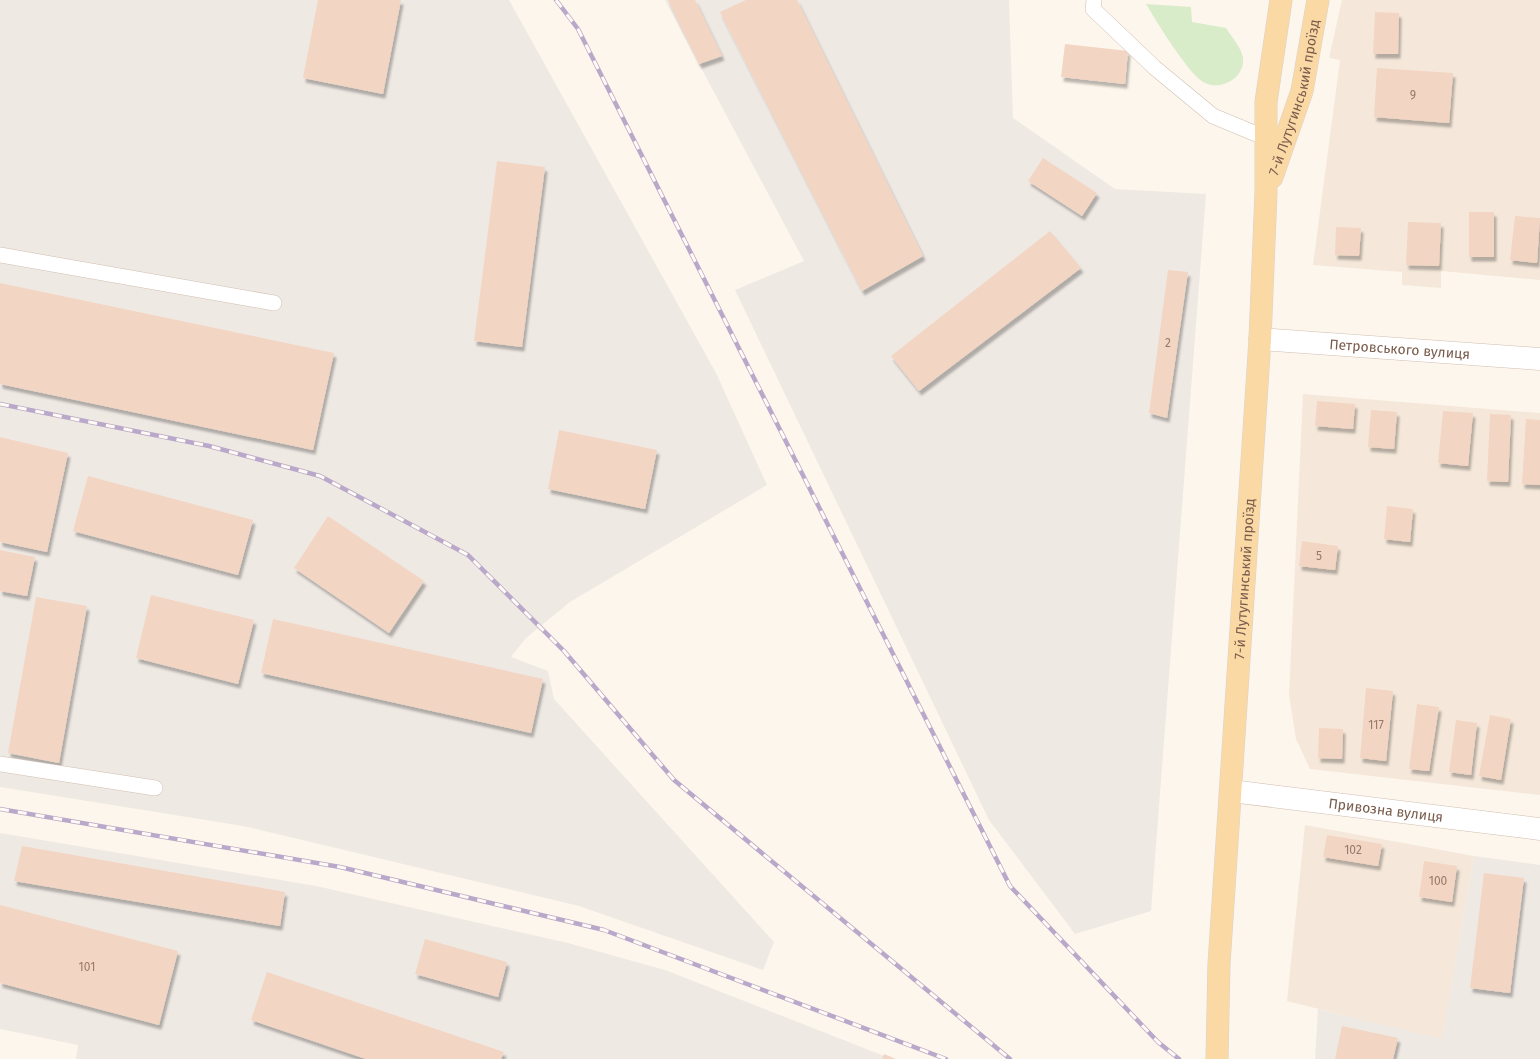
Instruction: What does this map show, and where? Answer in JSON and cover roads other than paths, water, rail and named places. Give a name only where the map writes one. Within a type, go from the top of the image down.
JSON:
[{"type":"main road","name":"7-й Лутугинський проїзд","points":[[1217,1059],[1219,964],[1260,339],[1266,193],[1266,102],[1281,0]]},
{"type":"main road","name":"7-й Лутугинський проїзд","points":[[1266,193],[1302,91],[1318,0]]},
{"type":"street","name":"Петровського вулиця","points":[[1260,339],[1540,359]]},
{"type":"street","name":"Привозна вулиця","points":[[1231,791],[1540,830]]},
{"type":"lane","points":[[1094,0],[1093,9],[1155,68],[1213,116],[1266,138]]},
{"type":"lane","points":[[0,255],[274,303]]},
{"type":"lane","points":[[0,764],[155,788]]},
{"type":"railway","points":[[556,0],[578,29],[1010,886],[1158,1042],[1179,1059]]},
{"type":"railway","points":[[0,404],[209,446],[320,476],[468,555],[564,651],[674,780],[1010,1059]]},
{"type":"railway","points":[[0,809],[340,867],[604,930],[946,1059]]}]
